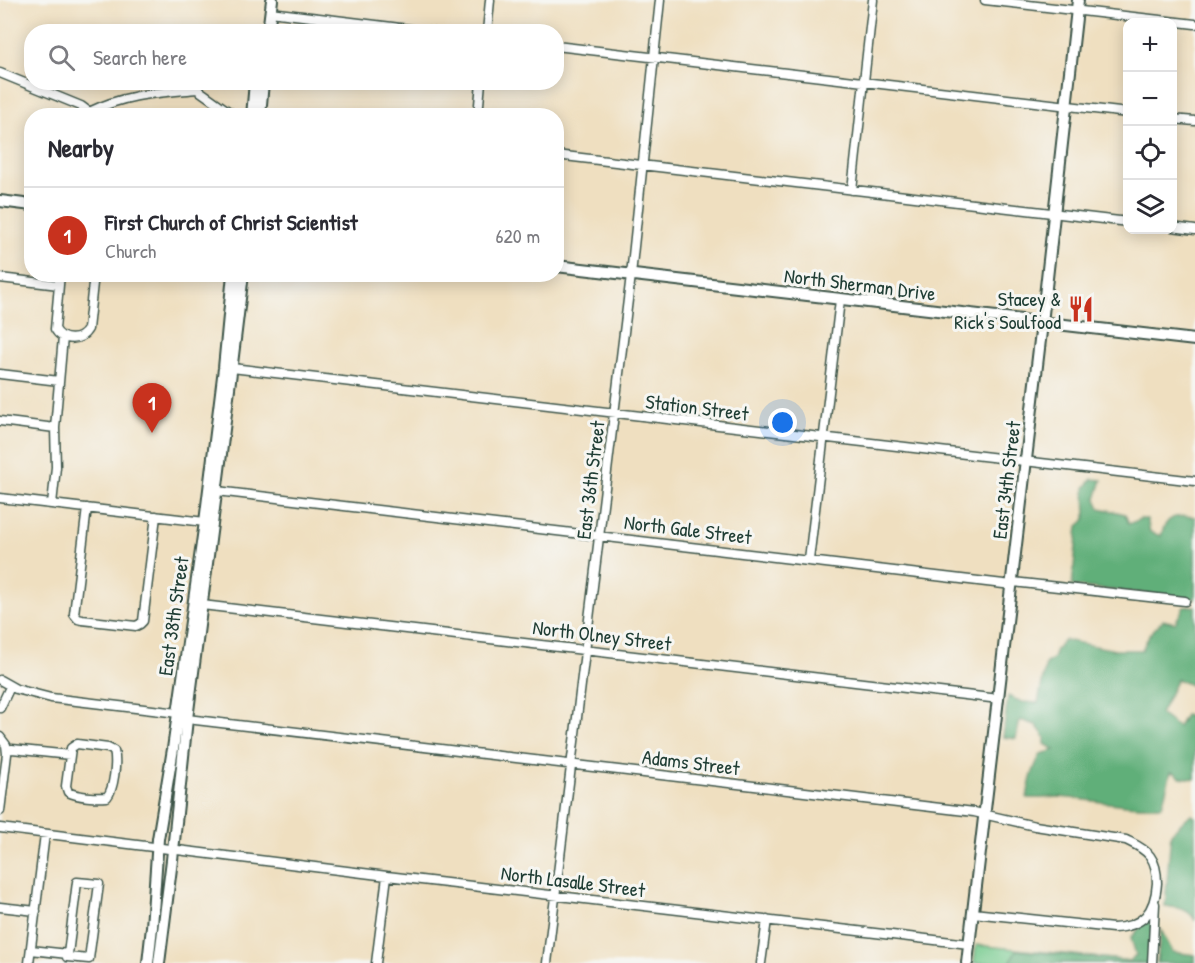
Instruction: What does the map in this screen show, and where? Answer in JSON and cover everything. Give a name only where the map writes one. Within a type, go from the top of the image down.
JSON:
[{"type":"main road","points":[[262,24],[264,0]]},
{"type":"main road","points":[[269,24],[272,0]]},
{"type":"main road","name":"East 34th Street","points":[[967,963],[1077,5]]},
{"type":"main road","points":[[253,108],[254,90]]},
{"type":"main road","points":[[261,108],[262,90]]},
{"type":"main road","points":[[0,201],[24,204]]},
{"type":"main road","name":"North Sherman Drive","points":[[564,267],[1195,340]]},
{"type":"main road","name":"East 38th Street","points":[[159,963],[172,850],[182,716],[224,368],[231,282]]},
{"type":"main road","name":"East 38th Street","points":[[148,963],[157,848],[201,605],[242,282]]},
{"type":"street","points":[[488,24],[490,0]]},
{"type":"street","name":"East 36th Street","points":[[547,963],[632,275],[660,0]]},
{"type":"street","points":[[852,190],[873,0]]},
{"type":"street","points":[[985,0],[1077,5],[1195,24]]},
{"type":"street","points":[[270,12],[368,24]]},
{"type":"street","points":[[564,47],[1123,112]]},
{"type":"street","points":[[0,73],[24,83]]},
{"type":"street","points":[[42,90],[83,108]]},
{"type":"street","points":[[101,108],[134,96],[188,90]]},
{"type":"street","points":[[198,90],[224,108]]},
{"type":"street","points":[[479,108],[480,90]]},
{"type":"street","points":[[1177,119],[1195,121]]},
{"type":"street","points":[[564,156],[1123,221]]},
{"type":"street","points":[[1177,228],[1195,230]]},
{"type":"street","points":[[0,278],[24,281]]},
{"type":"street","points":[[34,282],[59,285]]},
{"type":"street","points":[[59,282],[55,329],[63,337],[77,338],[87,332],[93,282]]},
{"type":"street","points":[[809,560],[840,300]]},
{"type":"street","points":[[52,504],[56,467],[54,428],[63,337]]},
{"type":"street","name":"Station Street","points":[[232,369],[1195,481]]},
{"type":"street","points":[[0,374],[59,381]]},
{"type":"street","points":[[0,421],[54,428]]},
{"type":"street","name":"North Gale Street","points":[[217,491],[1012,584],[1185,601]]},
{"type":"street","points":[[0,498],[205,522]]},
{"type":"street","points":[[87,508],[74,611],[76,617],[82,620],[136,626],[143,621],[156,516]]},
{"type":"street","name":"North Olney Street","points":[[201,605],[999,699]]},
{"type":"street","name":"Adams Street","points":[[0,680],[10,687],[51,698],[573,765],[962,810],[1035,826],[1126,840],[1149,855],[1157,876],[1152,963]]},
{"type":"street","points":[[0,708],[10,687]]},
{"type":"street","points":[[0,737],[7,750],[0,811]]},
{"type":"street","points":[[77,744],[108,748],[114,751],[116,759],[110,795],[100,797],[74,795],[68,792],[66,786],[70,755],[71,748],[77,744]]},
{"type":"street","points":[[7,750],[70,755]]},
{"type":"street","name":"North Lasalle Street","points":[[0,828],[969,944]]},
{"type":"street","points":[[29,963],[45,834]]},
{"type":"street","points":[[376,963],[387,876]]},
{"type":"street","points":[[31,950],[68,954],[68,957],[89,960],[99,884],[77,882],[68,954]]},
{"type":"street","points":[[973,913],[1114,928],[1128,926],[1141,920],[1155,901]]},
{"type":"street","points":[[0,907],[36,911]]},
{"type":"street","points":[[761,963],[767,920]]},
{"type":"green space","points":[[1092,479],[1102,480],[1096,499],[1100,508],[1125,514],[1129,524],[1140,519],[1147,519],[1150,532],[1161,536],[1169,520],[1182,516],[1195,517],[1195,599],[1072,586],[1078,526],[1086,519],[1085,488]]},
{"type":"green space","points":[[1195,606],[1195,687],[1177,679],[1160,714],[1178,727],[1185,715],[1195,723],[1195,779],[1180,777],[1171,772],[1162,806],[1124,805],[1060,797],[1027,798],[1032,775],[1041,754],[1055,750],[1045,744],[1045,737],[1036,725],[1020,720],[1016,739],[1003,737],[1008,696],[1022,702],[1038,703],[1046,663],[1053,659],[1056,649],[1064,640],[1116,650],[1142,650],[1149,635],[1163,620],[1175,623],[1184,607]]},
{"type":"green space","points":[[1191,814],[1195,817],[1195,921],[1186,911],[1165,906],[1171,833]]},
{"type":"green space","points":[[1155,917],[1150,963],[1010,963],[1016,950],[1130,961],[1136,955],[1131,938],[1142,925]]},
{"type":"green space","points":[[1161,930],[1173,952],[1195,955],[1195,963],[1157,963]]},
{"type":"green space","points":[[976,945],[1151,963],[974,963]]},
{"type":"place","name":"Stacey & Rick's Soulfood","points":[[1081,309]]},
{"type":"place","name":"First Church of Christ Scientist","points":[[152,433]]}]
